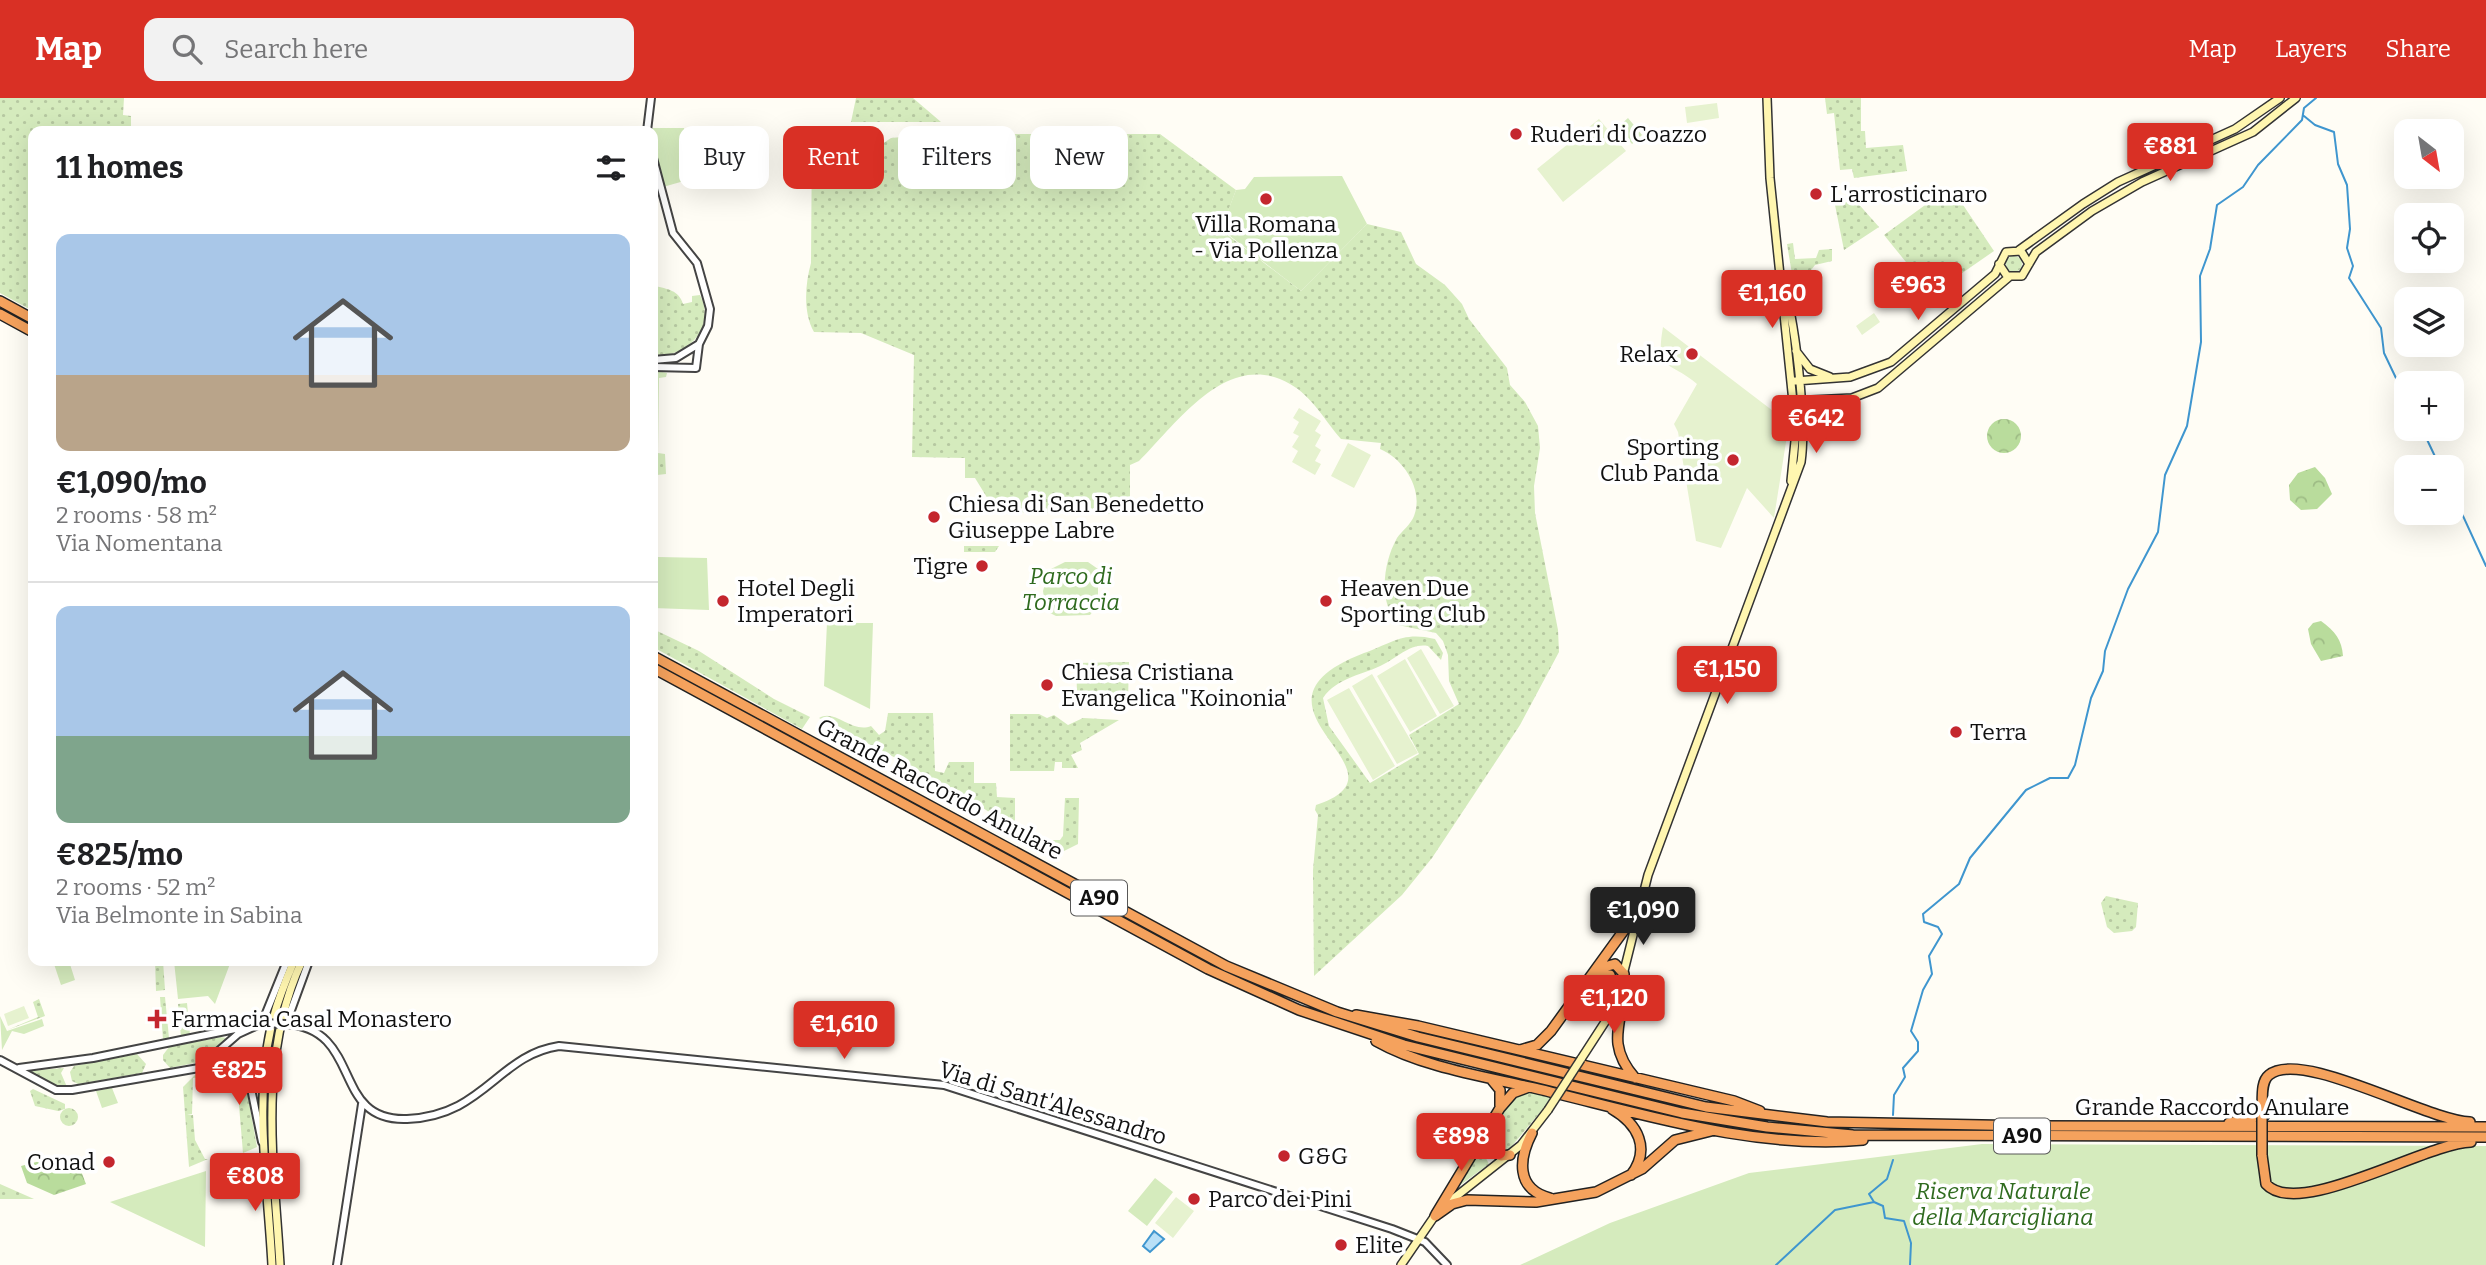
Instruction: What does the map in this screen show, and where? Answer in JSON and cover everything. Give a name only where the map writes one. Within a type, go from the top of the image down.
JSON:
[{"type":"highway","points":[[0,301],[28,316]]},
{"type":"highway","points":[[0,314],[28,329]]},
{"type":"highway","name":"Grande Raccordo Anulare","points":[[658,659],[1193,948],[1261,982],[1337,1012],[1408,1034],[1706,1107],[1775,1117],[1866,1124],[2486,1124]]},
{"type":"highway","name":"Grande Raccordo Anulare","points":[[658,671],[1208,969],[1299,1010],[1362,1033],[1682,1113],[1767,1127],[1897,1136],[2486,1140]]},
{"type":"highway","points":[[1518,1051],[1536,1045],[1551,1031],[1635,915]]},
{"type":"highway","points":[[1595,970],[1615,964],[1624,974],[1616,1046],[1622,1062],[1637,1079]]},
{"type":"highway","points":[[1588,979],[1599,974],[1609,975],[1615,983],[1617,995]]},
{"type":"highway","points":[[1337,1012],[1418,1026],[1734,1101],[1775,1117]]},
{"type":"highway","points":[[1551,1031],[1550,1049],[1559,1060]]},
{"type":"highway","points":[[1362,1033],[1399,1053],[1530,1087],[1717,1130],[1817,1143],[1897,1136]]},
{"type":"highway","points":[[2486,1124],[2458,1121],[2328,1075],[2278,1070],[2268,1076],[2263,1086],[2262,1155],[2266,1184],[2277,1192],[2294,1194],[2331,1187],[2443,1147],[2486,1140]]},
{"type":"highway","points":[[1489,1077],[1500,1090],[1500,1108]]},
{"type":"highway","points":[[1435,1216],[1500,1108],[1513,1093],[1530,1087]]},
{"type":"highway","points":[[1601,1104],[1624,1117],[1639,1136],[1640,1156],[1628,1178]]},
{"type":"highway","points":[[2220,1126],[2263,1113]]},
{"type":"highway","points":[[1488,1128],[1485,1138],[1490,1150],[1501,1156],[1510,1155]]},
{"type":"highway","points":[[1435,1216],[1452,1204],[1467,1200],[1528,1203],[1596,1192],[1645,1167],[1670,1142],[1693,1133],[1717,1130]]},
{"type":"highway","points":[[1532,1133],[1522,1158],[1522,1175],[1537,1194],[1562,1199]]},
{"type":"main road","points":[[1401,1265],[1435,1216],[1454,1196],[1510,1155],[1532,1133],[1605,1022],[1624,974],[1635,915],[1802,458],[1801,413],[1770,178],[1767,98]]},
{"type":"main road","points":[[1795,381],[1841,379],[1871,372],[1898,358],[1995,274],[2006,252],[2019,250],[2070,212],[2118,182],[2235,130],[2280,98]]},
{"type":"main road","points":[[1801,413],[1809,400],[1854,398],[1878,388],[2009,277],[2022,276],[2036,252],[2105,203],[2164,171],[2243,137],[2264,125],[2296,98]]},
{"type":"main road","points":[[2019,250],[2026,255],[2029,265]]},
{"type":"main road","points":[[1999,264],[2009,277]]},
{"type":"main road","points":[[1781,276],[1789,301],[1794,349],[1796,439],[1790,489]]},
{"type":"main road","points":[[1794,349],[1812,371],[1841,379]]},
{"type":"main road","points":[[272,1265],[265,1097],[270,1029],[291,966]]},
{"type":"main road","points":[[280,1265],[272,1082],[279,1028],[300,966]]},
{"type":"street","points":[[647,126],[650,98]]},
{"type":"street","points":[[658,176],[675,237],[697,263],[710,309],[708,326],[699,344],[696,364],[658,367]]},
{"type":"street","points":[[658,360],[669,360],[699,344]]},
{"type":"street","points":[[262,1023],[285,966]]},
{"type":"street","points":[[286,1024],[307,966]]},
{"type":"street","points":[[291,1006],[295,1018],[303,1026]]},
{"type":"street","points":[[16,1068],[93,1058],[225,1033],[262,1023],[303,1026],[320,1033],[334,1048],[362,1104],[337,1265]]},
{"type":"street","points":[[0,1060],[54,1089],[68,1091],[199,1068],[254,1024]]},
{"type":"street","name":"Via di Sant'Alessandro","points":[[362,1104],[387,1117],[403,1119],[446,1113],[475,1097],[530,1054],[559,1046],[944,1086],[1206,1167],[1420,1240]]},
{"type":"street","points":[[213,1055],[235,1059],[247,1069],[266,1159]]},
{"type":"street","points":[[1420,1240],[1447,1265]]},
{"type":"green space","points":[[0,98],[124,98],[123,115],[131,116],[131,126],[28,126],[28,308],[0,293]]},
{"type":"green space","points":[[856,98],[913,98],[941,122],[851,122]]},
{"type":"green space","points":[[1825,98],[1861,98],[1861,131],[1865,131],[1866,148],[1903,145],[1907,171],[1854,178],[1852,169],[1840,170],[1834,113],[1827,114]]},
{"type":"green space","points":[[1717,103],[1719,118],[1687,123],[1685,107]]},
{"type":"green space","points":[[1628,118],[1642,135],[1632,144],[1618,127]]},
{"type":"green space","points":[[1599,119],[1626,151],[1563,202],[1537,169]]},
{"type":"green space","points":[[658,128],[679,128],[679,182],[663,187],[658,168]]},
{"type":"green space","points":[[1016,134],[1030,134],[1030,189],[1128,189],[1128,134],[1160,134],[1236,190],[1221,230],[1301,291],[1367,224],[1401,232],[1416,264],[1445,285],[1462,304],[1469,319],[1507,368],[1510,385],[1525,402],[1538,426],[1540,448],[1534,486],[1535,513],[1558,630],[1559,652],[1520,725],[1432,858],[1402,895],[1314,976],[1313,870],[1318,815],[1315,810],[1316,805],[1342,791],[1348,775],[1340,756],[1315,716],[1312,695],[1326,674],[1364,653],[1406,637],[1435,639],[1443,653],[1441,660],[1428,646],[1416,647],[1376,668],[1343,681],[1323,698],[1329,726],[1370,783],[1419,754],[1409,735],[1459,704],[1449,681],[1448,655],[1443,641],[1436,633],[1398,625],[1387,605],[1385,582],[1388,559],[1397,538],[1413,519],[1416,506],[1414,486],[1404,468],[1380,449],[1381,443],[1341,439],[1312,402],[1290,384],[1267,375],[1246,375],[1225,382],[1206,394],[1139,461],[1130,465],[1130,514],[996,512],[975,478],[965,478],[965,458],[912,457],[914,355],[861,333],[814,332],[808,316],[806,298],[811,263],[812,189],[884,189],[884,143],[891,138],[898,137],[898,189],[1016,189]]},
{"type":"green space","points":[[1342,176],[1367,224],[1301,291],[1221,229],[1236,190],[1245,189],[1254,177]]},
{"type":"green space","points":[[1943,192],[1948,197],[1955,193],[1994,251],[1932,294],[1884,235]]},
{"type":"green space","points":[[1855,200],[1879,227],[1844,250],[1835,205]]},
{"type":"green space","points":[[1793,243],[1795,259],[1816,258],[1819,250],[1832,249],[1832,261],[1815,265],[1808,274],[1792,274],[1787,244]]},
{"type":"green space","points":[[2011,256],[2017,256],[2022,264],[2020,270],[2011,272],[2006,267],[2006,261]]},
{"type":"green space","points":[[1917,281],[1924,291],[1903,306],[1896,296]]},
{"type":"green space","points":[[658,287],[676,293],[683,304],[692,302],[692,296],[700,295],[704,307],[701,330],[687,346],[658,355]]},
{"type":"green space","points":[[1874,313],[1880,322],[1862,335],[1856,326]]},
{"type":"green space","name":"Sporting Club Panda","points":[[1663,327],[1789,423],[1774,518],[1747,488],[1721,548],[1696,541],[1678,432],[1674,424],[1697,384],[1666,364],[1663,359]]},
{"type":"green space","points":[[658,371],[667,373],[666,377],[659,378],[658,453]]},
{"type":"green space","points":[[1299,408],[1321,421],[1315,431],[1321,435],[1315,446],[1321,450],[1315,461],[1321,464],[1315,475],[1292,462],[1298,451],[1292,447],[1299,436],[1293,433],[1299,422],[1293,418]]},
{"type":"green space","points":[[2004,419],[2016,424],[2021,436],[2016,448],[2004,453],[1992,448],[1987,436],[1992,424]]},
{"type":"green space","points":[[1348,443],[1371,455],[1354,488],[1331,476]]},
{"type":"green space","points":[[658,453],[665,454],[666,474],[658,475]]},
{"type":"green space","points":[[2315,467],[2325,478],[2332,494],[2317,509],[2301,510],[2290,500],[2289,485],[2298,473]]},
{"type":"green space","points":[[964,546],[999,546],[995,552],[964,552]]},
{"type":"green space","points":[[658,557],[707,558],[709,610],[658,608]]},
{"type":"green space","name":"Parco di Torraccia","points":[[1065,562],[1088,562],[1098,569],[1098,605],[1090,615],[1056,616],[1046,611],[1043,591],[1049,570]]},
{"type":"green space","points":[[2321,621],[2337,636],[2343,656],[2321,661],[2311,644],[2308,629],[2313,623]]},
{"type":"green space","points":[[827,623],[873,623],[870,709],[824,686]]},
{"type":"green space","points":[[658,631],[699,651],[774,699],[810,717],[802,729],[658,650]]},
{"type":"green space","points":[[1421,649],[1454,706],[1440,714],[1407,658]]},
{"type":"green space","points":[[1405,659],[1437,716],[1410,732],[1377,676]]},
{"type":"green space","points":[[1129,662],[1128,701],[1086,701],[1077,692],[1076,663]]},
{"type":"green space","points":[[1372,674],[1418,753],[1397,764],[1352,686]]},
{"type":"green space","points":[[1349,688],[1395,766],[1373,780],[1327,700]]},
{"type":"green space","points":[[888,713],[933,713],[935,771],[944,773],[949,762],[974,762],[974,783],[996,783],[997,797],[1015,798],[1015,827],[1040,840],[1060,840],[1063,836],[1065,798],[1079,798],[1078,844],[1060,853],[1053,849],[1048,851],[980,806],[938,784],[913,767],[819,718],[831,716],[857,727],[871,726],[879,735],[885,731]]},
{"type":"green space","points":[[1010,714],[1039,714],[1047,718],[1054,715],[1068,725],[1083,718],[1119,720],[1080,743],[1082,750],[1071,755],[1078,768],[1062,768],[1062,762],[1055,762],[1054,771],[1010,771]]},
{"type":"green space","points":[[2106,896],[2138,903],[2136,927],[2132,931],[2114,933],[2107,927],[2101,903]]},
{"type":"green space","points":[[55,966],[71,966],[75,980],[61,985]]},
{"type":"green space","points":[[155,966],[163,966],[165,990],[156,991]]},
{"type":"green space","points":[[175,966],[229,966],[215,1004],[208,996],[178,999]]},
{"type":"green space","points":[[160,997],[165,997],[169,1038],[163,1040]]},
{"type":"green space","points":[[39,999],[45,1016],[7,1030],[38,1017],[33,1002]]},
{"type":"green space","points":[[187,1003],[190,1035],[181,1037],[178,1004]]},
{"type":"green space","points":[[24,1006],[29,1018],[8,1026],[4,1014]]},
{"type":"green space","points":[[0,1016],[7,1031],[42,1019],[44,1026],[24,1034],[12,1031],[2,1050]]},
{"type":"green space","points":[[226,1038],[199,1062],[170,1068],[163,1060],[169,1047]]},
{"type":"green space","points":[[137,1054],[146,1064],[142,1073],[78,1084],[72,1081],[70,1072],[74,1066]]},
{"type":"green space","points":[[211,1059],[232,1062],[243,1069],[257,1147],[243,1153],[237,1082],[216,1076],[193,1078],[192,1114],[187,1115],[193,1115],[195,1140],[205,1159],[208,1159],[189,1167],[183,1087]]},
{"type":"green space","points":[[64,1068],[61,1073],[67,1087],[61,1088],[27,1071]]},
{"type":"green space","points":[[112,1088],[118,1103],[102,1108],[96,1091]]},
{"type":"green space","points":[[33,1089],[65,1104],[65,1109],[58,1111],[35,1106],[30,1091]]},
{"type":"green space","points":[[1531,1091],[1553,1097],[1511,1147],[1504,1153],[1494,1150],[1493,1131],[1500,1113],[1514,1100]]},
{"type":"green space","points":[[69,1108],[75,1111],[78,1117],[75,1123],[69,1126],[63,1123],[60,1117],[63,1111]]},
{"type":"green space","name":"Riserva Naturale della Marcigliana","points":[[1982,1144],[2486,1146],[2486,1265],[1520,1265],[1610,1223],[1749,1173]]},
{"type":"green space","points":[[1479,1145],[1489,1164],[1455,1189]]},
{"type":"green space","points":[[76,1158],[86,1184],[54,1195],[27,1183],[21,1166],[44,1160],[47,1167]]},
{"type":"green space","points":[[206,1171],[205,1247],[110,1202]]},
{"type":"green space","points":[[1155,1178],[1173,1192],[1147,1226],[1128,1211]]},
{"type":"green space","points":[[0,1184],[34,1199],[0,1199]]},
{"type":"green space","points":[[1176,1197],[1194,1211],[1173,1238],[1155,1223]]},
{"type":"water","points":[[1154,1231],[1164,1239],[1150,1252],[1143,1246]]},
{"type":"waterway","points":[[1893,1115],[1894,1095],[1905,1077],[1903,1068],[1918,1051],[1918,1042],[1911,1031],[1923,990],[1932,974],[1929,956],[1942,934],[1938,927],[1924,922],[1923,914],[1959,884],[1970,858],[2026,790],[2050,778],[2068,778],[2075,765],[2091,698],[2103,671],[2105,651],[2128,589],[2158,532],[2165,475],[2187,426],[2201,342],[2200,276],[2210,249],[2217,205],[2243,187],[2258,165],[2302,120],[2304,108],[2316,98]]},
{"type":"waterway","points":[[2304,116],[2315,125],[2334,132],[2338,164],[2347,185],[2350,229],[2347,248],[2353,266],[2349,278],[2381,328],[2384,353],[2394,374]]},
{"type":"waterway","points":[[2428,441],[2434,455]]},
{"type":"waterway","points":[[2464,518],[2486,566]]},
{"type":"waterway","points":[[1893,1160],[1887,1179],[1869,1194],[1874,1202],[1883,1206],[1885,1218],[1904,1221],[1911,1243],[1910,1265]]},
{"type":"waterway","points":[[1776,1265],[1835,1210],[1874,1202]]},
{"type":"place","name":"Ruderi di Coazzo","points":[[1516,134]]},
{"type":"place","name":"L'arrosticinaro","points":[[1816,194]]},
{"type":"place","name":"Villa Romana - Via Pollenza","points":[[1266,199]]},
{"type":"place","name":"Relax","points":[[1692,354]]},
{"type":"place","name":"Sporting Club Panda","points":[[1733,460]]},
{"type":"place","name":"Chiesa di San Benedetto Giuseppe Labre","points":[[934,517]]},
{"type":"place","name":"Tigre","points":[[982,566]]},
{"type":"place","name":"Hotel Degli Imperatori","points":[[723,601]]},
{"type":"place","name":"Heaven Due Sporting Club","points":[[1326,601]]},
{"type":"place","name":"Chiesa Cristiana Evangelica \"Koinonia\"","points":[[1047,685]]},
{"type":"place","name":"Terra","points":[[1956,732]]},
{"type":"place","name":"Farmacia Casal Monastero","points":[[157,1019]]},
{"type":"place","name":"G&G","points":[[1284,1156]]},
{"type":"place","name":"Conad","points":[[109,1162]]},
{"type":"place","name":"Parco dei Pini","points":[[1194,1199]]},
{"type":"place","name":"Elite","points":[[1341,1245]]}]
